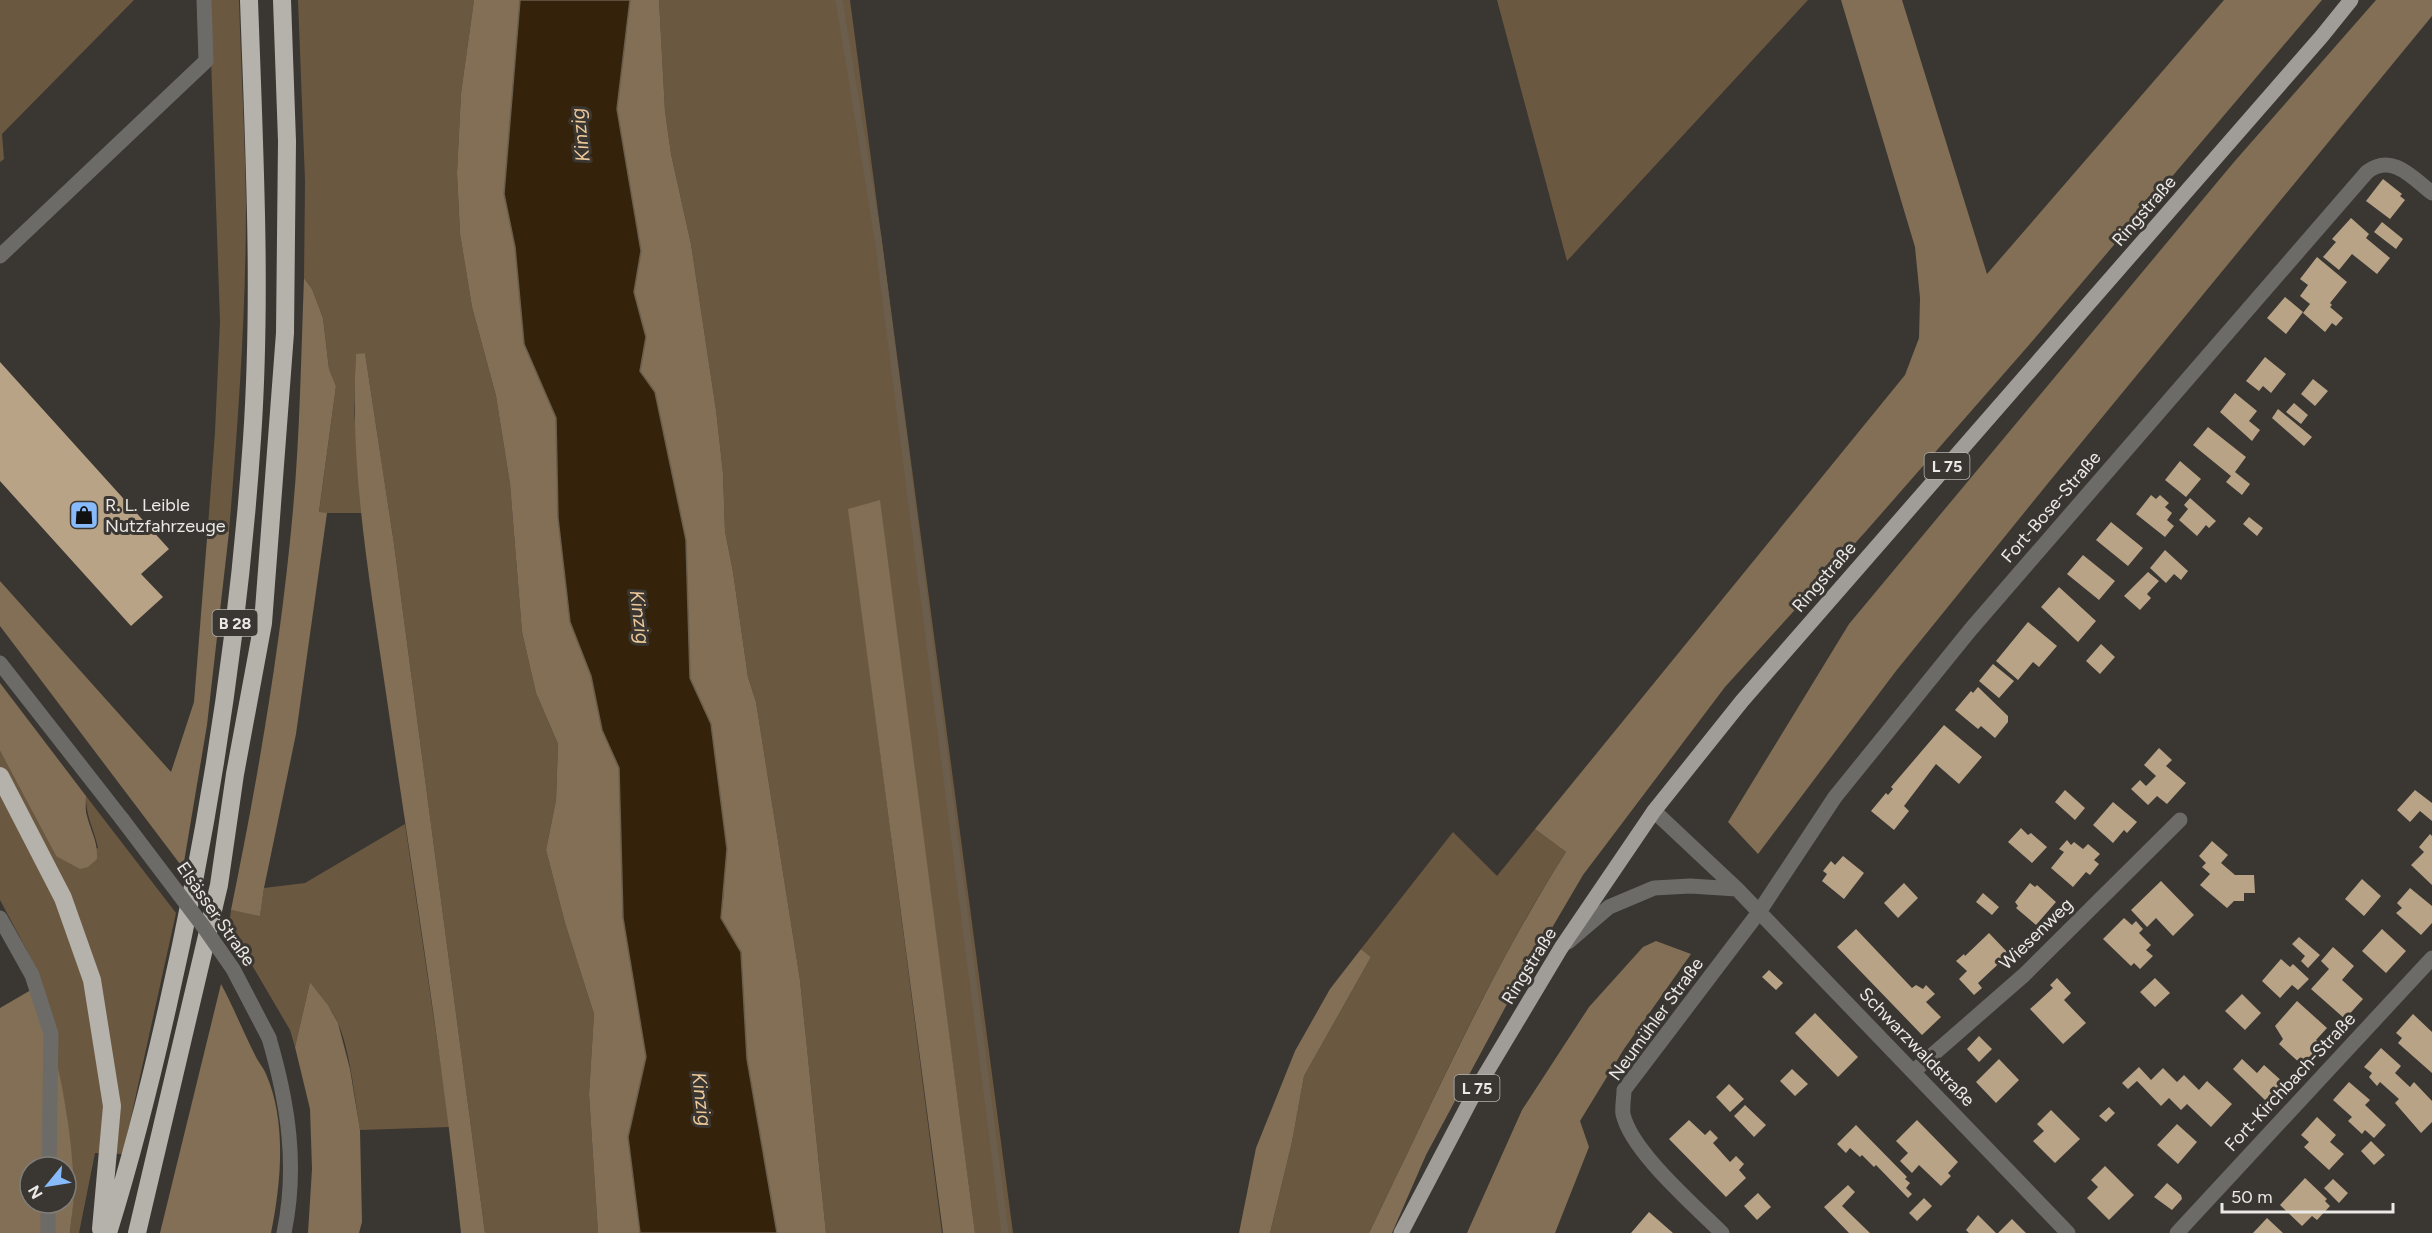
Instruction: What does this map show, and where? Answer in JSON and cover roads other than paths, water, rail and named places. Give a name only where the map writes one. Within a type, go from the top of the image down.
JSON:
[{"type":"highway","name":"B 28","points":[[108,1233],[152,1072],[188,916],[213,774],[234,633],[252,438],[255,344],[255,148],[249,0]]},
{"type":"highway","name":"B 28","points":[[137,1233],[219,885],[235,774],[263,623],[285,333],[287,141],[282,0]]},
{"type":"highway","points":[[0,776],[63,898],[92,980],[112,1107],[100,1233]]},
{"type":"main road","name":"Ringstraße","points":[[1401,1233],[1476,1090],[1561,948],[1654,811],[1742,701],[2351,0]]},
{"type":"street","points":[[0,256],[206,61],[204,0]]},
{"type":"street","name":"Fort-Bose-Straße","points":[[1759,912],[1835,797],[2010,584],[2367,172],[2375,165],[2390,163],[2402,168],[2432,193]]},
{"type":"street","name":"Elsässer Straße","points":[[0,663],[203,926],[233,969],[269,1038],[281,1080],[292,1151],[290,1206],[284,1233]]},
{"type":"street","name":"Schwarzwaldstraße","points":[[1654,811],[1737,889],[2068,1233]]},
{"type":"street","name":"Wiesenweg","points":[[1914,1071],[2024,975],[2180,820]]},
{"type":"street","points":[[1561,948],[1609,907],[1654,888],[1690,886],[1737,889]]},
{"type":"street","name":"Neumühler Straße","points":[[1722,1233],[1650,1159],[1633,1137],[1623,1114],[1624,1090],[1759,912]]},
{"type":"street","points":[[0,918],[32,975],[51,1034],[49,1155]]},
{"type":"street","name":"Fort-Kirchbach-Straße","points":[[2177,1233],[2432,958]]},
{"type":"street","points":[[48,1215],[48,1233]]},
{"type":"water","name":"Kinzig","points":[[520,0],[630,0],[617,109],[641,251],[634,292],[646,337],[640,371],[655,392],[686,540],[690,678],[711,724],[727,849],[721,918],[741,952],[747,1059],[777,1233],[640,1233],[628,1137],[646,1057],[623,918],[619,768],[602,730],[591,676],[570,622],[558,518],[556,418],[524,344],[515,247],[504,194]]},
{"type":"waterway","points":[[839,0],[878,238],[1005,1233]]},
{"type":"place","name":"R. L. Leible Nutzfahrzeuge","points":[[84,515]]}]
